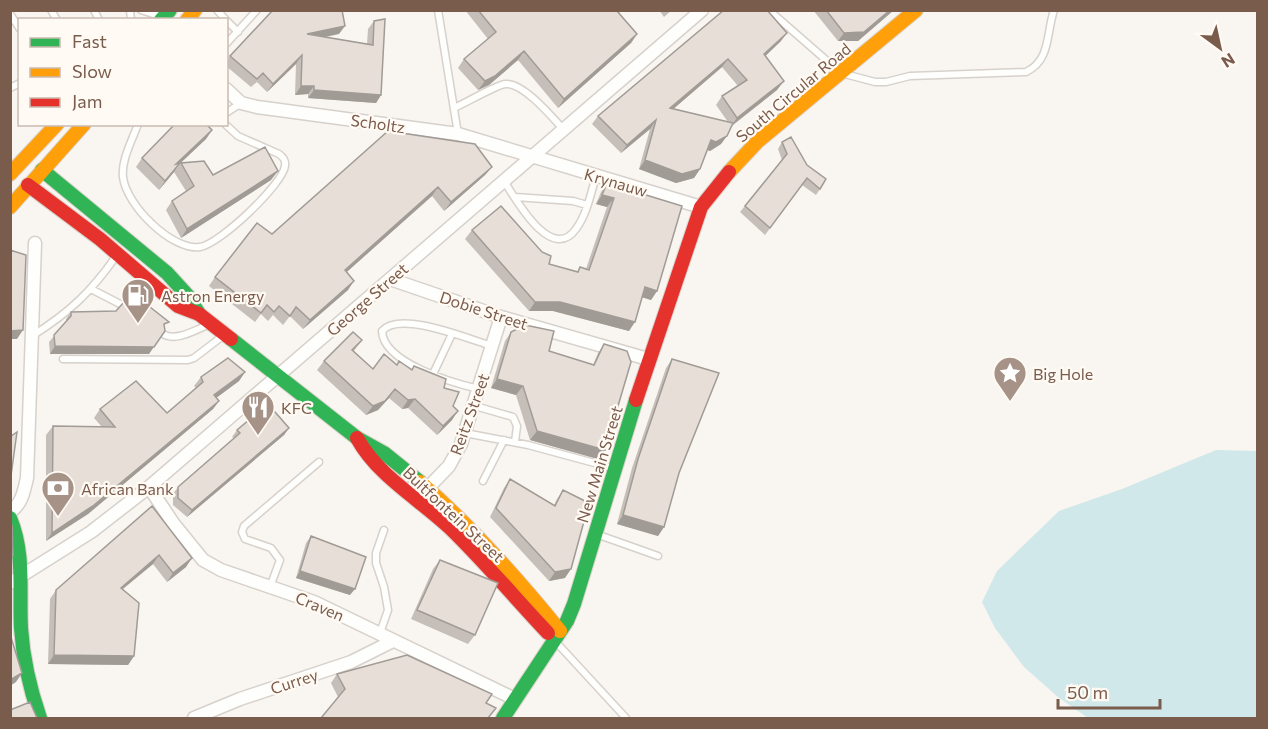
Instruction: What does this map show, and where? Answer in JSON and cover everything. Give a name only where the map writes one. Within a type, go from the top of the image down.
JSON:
[{"type":"main road","name":"South Circular Road","points":[[700,207],[758,141],[916,10]]},
{"type":"main road","points":[[10,175],[55,126]]},
{"type":"main road","points":[[10,207],[82,126]]},
{"type":"main road","name":"Bultfontein Street","points":[[10,150],[42,170],[126,237],[177,282],[194,302],[199,314]]},
{"type":"main road","name":"Bultfontein Street","points":[[10,175],[40,193],[178,306],[199,314],[357,438],[378,448],[427,488],[492,549],[557,636]]},
{"type":"main road","name":"New Main Street","points":[[503,718],[567,621],[574,604],[648,359],[700,207]]},
{"type":"main road","name":"Bultfontein Street","points":[[357,438],[366,454],[377,466],[450,528],[557,636]]},
{"type":"main road","points":[[10,518],[19,543],[16,579],[22,650],[27,677],[40,718]]},
{"type":"street","name":"George Street","points":[[16,579],[91,532],[149,487],[702,10]]},
{"type":"street","points":[[228,91],[241,103]]},
{"type":"street","name":"Scholtz","points":[[241,103],[458,134],[531,157]]},
{"type":"street","name":"Krynauw","points":[[531,157],[700,207]]},
{"type":"street","points":[[10,512],[17,507],[20,501],[27,478],[35,243]]},
{"type":"street","name":"Dobie Street","points":[[390,279],[501,317],[648,359]]},
{"type":"street","name":"Reitz Street","points":[[417,500],[448,466],[461,444],[475,406],[501,317]]},
{"type":"street","name":"Craven","points":[[149,487],[173,524],[204,560],[221,570],[314,602],[515,699]]},
{"type":"street","name":"Currey","points":[[194,718],[240,699],[351,662],[393,641]]},
{"type":"lane","points":[[141,10],[153,14],[169,10]]},
{"type":"lane","points":[[228,42],[257,10]]},
{"type":"lane","points":[[438,10],[458,134]]},
{"type":"lane","points":[[771,12],[841,73],[875,82],[886,82],[910,76],[1026,72],[1041,62],[1046,52],[1053,10]]},
{"type":"lane","points":[[228,22],[238,32]]},
{"type":"lane","points":[[454,108],[500,86],[510,84],[527,94],[564,129]]},
{"type":"lane","points":[[228,112],[241,103]]},
{"type":"lane","points":[[137,126],[125,157],[123,175],[124,185],[132,203],[147,220],[168,236],[199,247],[212,243],[233,228],[271,188],[285,166],[284,159],[279,154],[238,136],[227,126]]},
{"type":"lane","points":[[504,181],[528,219],[554,238],[562,239],[572,235],[578,228],[596,176]]},
{"type":"lane","points":[[515,197],[573,201],[587,205]]},
{"type":"lane","points":[[32,336],[61,317],[91,289],[117,255]]},
{"type":"lane","points":[[91,289],[122,305]]},
{"type":"lane","points":[[480,389],[433,374],[396,355],[382,338],[382,331],[394,323],[412,322],[492,346]]},
{"type":"lane","points":[[163,334],[169,338],[178,337],[212,324]]},
{"type":"lane","points":[[63,359],[188,360],[194,358],[224,334]]},
{"type":"lane","points":[[433,374],[452,334]]},
{"type":"lane","points":[[475,406],[513,417],[517,426],[515,442]]},
{"type":"lane","points":[[465,433],[515,442],[615,469]]},
{"type":"lane","points":[[483,481],[504,440]]},
{"type":"lane","points":[[270,586],[280,560],[271,548],[245,539],[242,532],[243,526],[319,462]]},
{"type":"lane","points":[[379,634],[388,610],[376,563],[376,553],[384,530]]},
{"type":"lane","points":[[595,534],[658,556]]},
{"type":"lane","points":[[557,636],[626,718]]},
{"type":"water","points":[[1216,450],[1257,451],[1257,718],[1088,718],[1058,697],[1024,667],[995,628],[982,602],[997,571],[1059,511],[1122,489]]},
{"type":"building","points":[[273,10],[342,10],[345,26],[307,34],[373,45],[374,21],[385,19],[381,95],[314,90],[314,86],[301,86],[302,55],[273,84],[263,73],[257,79],[230,56]]},
{"type":"building","points":[[478,10],[618,10],[637,34],[564,99],[524,51],[495,76],[485,81],[464,59],[496,32]]},
{"type":"building","points":[[724,10],[767,10],[787,33],[764,54],[784,81],[737,118],[722,96],[747,80],[728,59],[670,108],[733,123],[727,136],[716,142],[711,140],[700,169],[682,174],[645,160],[656,120],[627,145],[598,116]]},
{"type":"building","points":[[826,10],[890,10],[864,32],[844,33]]},
{"type":"building","points":[[173,126],[208,126],[212,130],[176,164],[180,163],[165,181],[142,158]]},
{"type":"building","points":[[388,131],[475,144],[492,167],[451,202],[438,187],[345,270],[354,281],[310,320],[296,307],[290,316],[279,306],[274,312],[267,305],[261,313],[215,277],[257,223],[272,234]]},
{"type":"building","points":[[791,137],[807,165],[826,179],[820,189],[807,178],[770,228],[745,206],[787,154],[782,142]]},
{"type":"building","points":[[265,147],[278,171],[187,229],[172,201],[194,186],[181,163],[204,161],[213,175]]},
{"type":"building","points":[[607,183],[682,206],[657,291],[645,287],[635,322],[560,302],[535,302],[472,230],[501,206],[542,252],[551,256],[549,264],[578,272],[580,267],[589,270],[614,198],[602,195]]},
{"type":"building","points":[[10,250],[26,255],[23,330],[10,331]]},
{"type":"building","points":[[131,292],[169,322],[164,324],[165,331],[154,347],[55,346],[54,335],[71,316],[71,312],[116,311],[124,302],[131,301]]},
{"type":"building","points":[[525,325],[554,331],[549,351],[594,365],[604,344],[627,351],[631,362],[605,450],[537,431],[523,386],[497,379],[511,332]]},
{"type":"building","points":[[353,332],[362,340],[352,350],[373,369],[384,354],[397,365],[399,361],[412,370],[414,366],[446,379],[444,388],[459,392],[453,406],[458,411],[443,426],[415,399],[408,400],[395,389],[385,401],[373,406],[324,361]]},
{"type":"building","points":[[228,358],[245,372],[214,395],[219,401],[94,505],[52,533],[53,426],[115,427],[100,409],[136,381],[167,413],[203,382],[201,377]]},
{"type":"building","points":[[672,359],[719,373],[679,473],[664,527],[623,515],[638,459]]},
{"type":"building","points":[[268,404],[289,428],[192,510],[178,498],[178,487],[240,433],[237,430]]},
{"type":"building","points":[[17,432],[10,483],[10,437]]},
{"type":"building","points":[[510,479],[555,506],[563,490],[589,503],[571,569],[555,572],[496,508]]},
{"type":"building","points":[[152,506],[192,558],[173,573],[159,555],[121,588],[139,603],[134,656],[54,655],[56,590]]},
{"type":"building","points":[[10,523],[12,525],[13,556],[10,558]]},
{"type":"building","points":[[311,536],[366,557],[355,589],[300,571]]},
{"type":"building","points":[[440,560],[498,583],[475,635],[417,610]]},
{"type":"building","points":[[10,634],[22,673],[10,680]]},
{"type":"building","points":[[407,655],[492,694],[486,703],[496,708],[488,718],[321,718],[345,689],[337,674]]},
{"type":"building","points":[[30,702],[37,718],[10,718],[10,710]]},
{"type":"traffic: fast","points":[[163,18],[170,10]]},
{"type":"traffic: fast","points":[[42,170],[167,273],[188,296],[199,314]]},
{"type":"traffic: fast","points":[[231,339],[357,438],[384,453],[420,482]]},
{"type":"traffic: fast","points":[[503,718],[567,621],[636,400]]},
{"type":"traffic: fast","points":[[10,518],[20,559],[23,651],[40,718]]},
{"type":"traffic: slow","points":[[189,18],[195,10]]},
{"type":"traffic: slow","points":[[729,172],[758,141],[916,10]]},
{"type":"traffic: slow","points":[[10,174],[55,126]]},
{"type":"traffic: slow","points":[[10,207],[82,126]]},
{"type":"traffic: slow","points":[[420,482],[493,553],[560,631]]},
{"type":"traffic: jam","points":[[636,400],[701,207],[729,172]]},
{"type":"traffic: jam","points":[[28,185],[100,239],[178,306],[199,314],[231,339]]},
{"type":"traffic: jam","points":[[357,438],[376,464],[450,528],[548,633]]},
{"type":"place","name":"Astron Energy","points":[[138,324]]},
{"type":"place","name":"Big Hole","points":[[1010,402]]},
{"type":"place","name":"KFC","points":[[258,436]]},
{"type":"place","name":"African Bank","points":[[58,517]]}]
